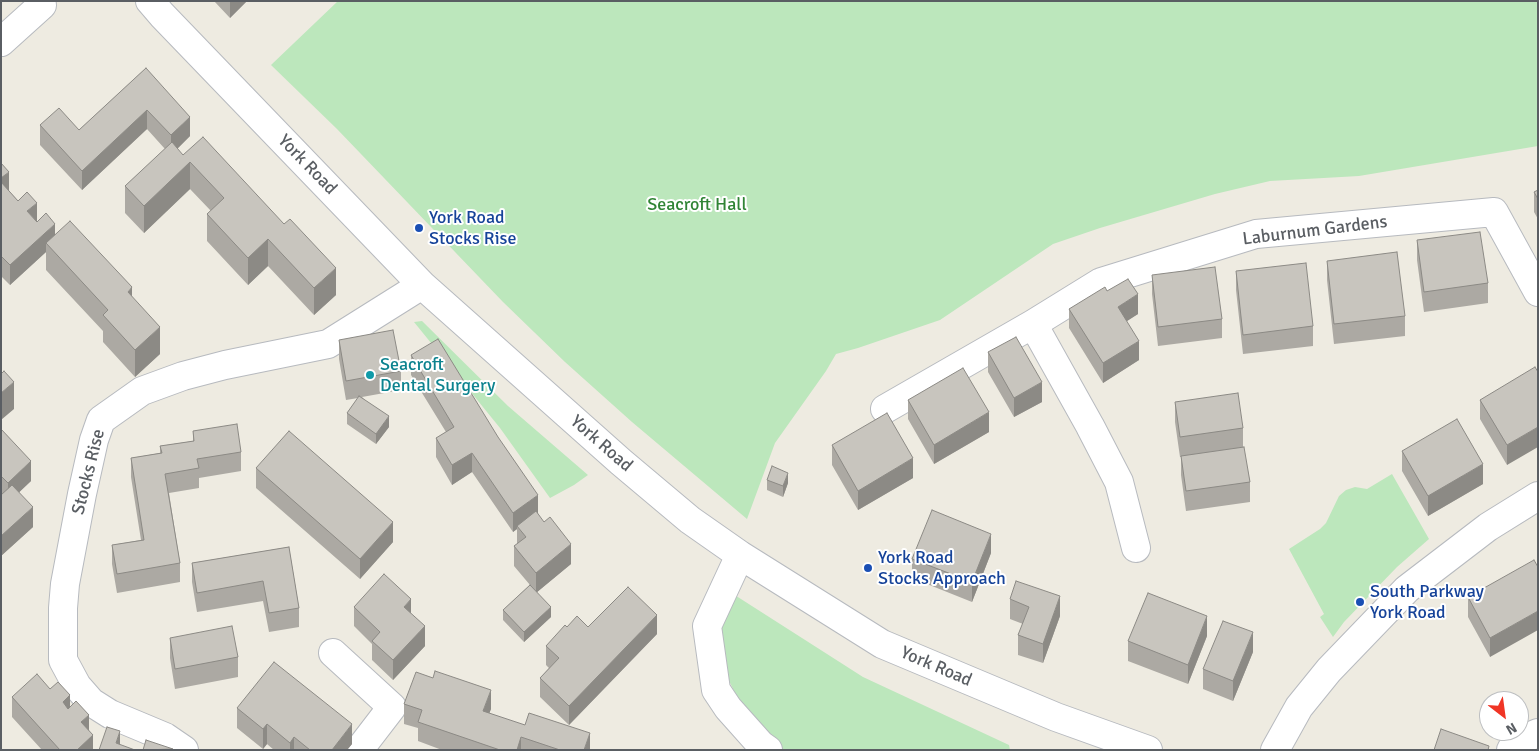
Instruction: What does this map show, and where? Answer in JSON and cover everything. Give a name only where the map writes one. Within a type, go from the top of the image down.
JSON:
[{"type":"street","name":"York Road","points":[[150,1],[422,285],[621,462],[690,520],[740,555],[882,644],[1094,741],[1148,750]]},
{"type":"street","points":[[1,42],[42,5]]},
{"type":"street","name":"Laburnum Gardens","points":[[885,409],[1101,282],[1256,234],[1494,212],[1538,292]]},
{"type":"street","name":"Stocks Rise","points":[[184,750],[165,737],[110,714],[91,702],[77,686],[63,660],[65,584],[82,494],[94,440],[101,420],[142,391],[183,376],[225,365],[328,344],[422,285]]},
{"type":"street","points":[[1032,324],[1090,426],[1119,482],[1136,548]]},
{"type":"street","points":[[1275,750],[1298,707],[1330,670],[1407,589],[1488,527],[1538,496]]},
{"type":"street","points":[[740,555],[707,626],[716,690],[728,708],[761,745],[768,750]]},
{"type":"street","points":[[333,652],[392,706],[359,750]]},
{"type":"street","points":[[1511,750],[1516,742],[1538,733]]},
{"type":"green space","name":"Seacroft Hall","points":[[338,1],[1538,1],[1538,146],[1359,176],[1270,181],[1215,194],[1053,244],[940,320],[836,354],[775,443],[747,519],[632,422],[565,362],[503,302],[337,129],[271,65]]},
{"type":"green space","points":[[422,321],[508,406],[588,475],[550,498],[500,428],[414,322]]},
{"type":"green space","points":[[1392,474],[1429,539],[1397,567],[1344,622],[1333,637],[1320,617],[1324,614],[1289,549],[1326,523],[1339,496],[1346,490],[1355,487],[1367,489]]},
{"type":"green space","points":[[730,592],[863,677],[1009,745],[1010,750],[782,750],[758,730],[734,691],[717,656],[718,617]]},
{"type":"building","points":[[146,68],[190,117],[171,135],[147,110],[82,171],[40,125],[59,108],[79,130]]},
{"type":"building","points":[[203,137],[284,224],[290,219],[336,268],[314,288],[268,239],[248,258],[207,214],[224,198],[190,162],[144,206],[125,186],[172,142],[183,155]]},
{"type":"building","points":[[1,163],[9,172],[1,178]]},
{"type":"building","points":[[1,182],[18,201],[27,192],[37,203],[27,211],[37,222],[46,213],[55,224],[10,265],[1,256]]},
{"type":"building","points":[[1538,190],[1538,199],[1534,192]]},
{"type":"building","points":[[70,221],[132,287],[128,292],[160,327],[135,350],[103,315],[108,310],[46,243]]},
{"type":"building","points":[[1480,232],[1488,283],[1424,292],[1417,240]]},
{"type":"building","points":[[1397,252],[1405,316],[1334,324],[1327,261]]},
{"type":"building","points":[[1306,263],[1313,326],[1243,335],[1236,271]]},
{"type":"building","points":[[1215,267],[1222,319],[1158,327],[1152,275]]},
{"type":"building","points":[[1128,279],[1138,294],[1118,307],[1139,341],[1103,363],[1069,309],[1105,287],[1107,291]]},
{"type":"building","points":[[393,330],[401,371],[346,381],[339,340]]},
{"type":"building","points":[[1016,337],[1042,382],[1014,398],[988,352]]},
{"type":"building","points":[[438,339],[498,437],[538,495],[513,513],[472,453],[452,465],[436,438],[454,427],[411,355]]},
{"type":"building","points":[[1535,367],[1538,372],[1538,427],[1507,445],[1480,400]]},
{"type":"building","points":[[963,368],[989,412],[934,445],[908,400]]},
{"type":"building","points":[[4,371],[14,382],[1,393],[1,374]]},
{"type":"building","points":[[1238,393],[1243,428],[1180,437],[1175,402]]},
{"type":"building","points":[[359,396],[389,416],[376,434],[347,413]]},
{"type":"building","points":[[887,413],[913,458],[858,491],[832,445]]},
{"type":"building","points":[[1457,419],[1483,464],[1428,496],[1402,451]]},
{"type":"building","points":[[237,424],[241,452],[197,459],[199,468],[165,474],[180,563],[117,574],[112,545],[144,540],[131,458],[162,453],[160,446],[194,441],[193,431]]},
{"type":"building","points":[[1,429],[31,461],[8,483],[1,476]]},
{"type":"building","points":[[289,431],[393,522],[360,559],[256,468]]},
{"type":"building","points":[[1244,447],[1250,482],[1186,491],[1181,456]]},
{"type":"building","points":[[772,466],[788,473],[783,486],[767,480]]},
{"type":"building","points":[[12,485],[33,507],[1,536],[1,495]]},
{"type":"building","points":[[932,510],[991,534],[972,582],[912,559]]},
{"type":"building","points":[[536,511],[544,522],[550,517],[571,544],[536,573],[514,546],[526,537],[517,526]]},
{"type":"building","points":[[289,547],[299,608],[269,613],[263,581],[197,593],[192,563]]},
{"type":"building","points":[[1534,560],[1538,567],[1538,611],[1490,638],[1468,597]]},
{"type":"building","points":[[384,574],[411,599],[404,607],[425,626],[393,660],[372,641],[380,632],[354,607]]},
{"type":"building","points":[[1016,581],[1060,596],[1043,644],[1018,635],[1029,607],[1010,599]]},
{"type":"building","points":[[530,585],[551,607],[524,632],[503,610]]},
{"type":"building","points":[[628,587],[657,615],[569,706],[540,678],[559,658],[546,646],[565,625],[567,627],[577,616],[588,627]]},
{"type":"building","points":[[1148,593],[1207,616],[1188,665],[1128,641]]},
{"type":"building","points":[[1223,621],[1253,632],[1233,681],[1203,669]]},
{"type":"building","points":[[232,626],[238,657],[175,669],[170,638]]},
{"type":"building","points":[[274,662],[352,724],[332,750],[310,750],[294,737],[290,743],[267,724],[263,729],[237,708]]},
{"type":"building","points":[[435,671],[491,690],[483,711],[525,725],[529,713],[590,733],[584,750],[560,750],[521,737],[517,750],[500,750],[418,722],[422,710],[404,704],[416,672],[433,678]]},
{"type":"building","points":[[37,674],[50,689],[58,682],[70,695],[63,702],[68,709],[76,701],[89,715],[81,722],[93,735],[77,750],[60,750],[12,697]]},
{"type":"building","points":[[107,727],[120,731],[116,743],[135,750],[99,750]]},
{"type":"building","points":[[1441,729],[1489,746],[1488,750],[1434,750]]},
{"type":"building","points":[[146,740],[173,749],[143,750]]},
{"type":"place","name":"York Road Stocks Rise","points":[[419,228]]},
{"type":"place","name":"Seacroft Dental Surgery","points":[[370,375]]},
{"type":"place","name":"York Road Stocks Approach","points":[[868,568]]},
{"type":"place","name":"South Parkway York Road","points":[[1360,602]]}]
